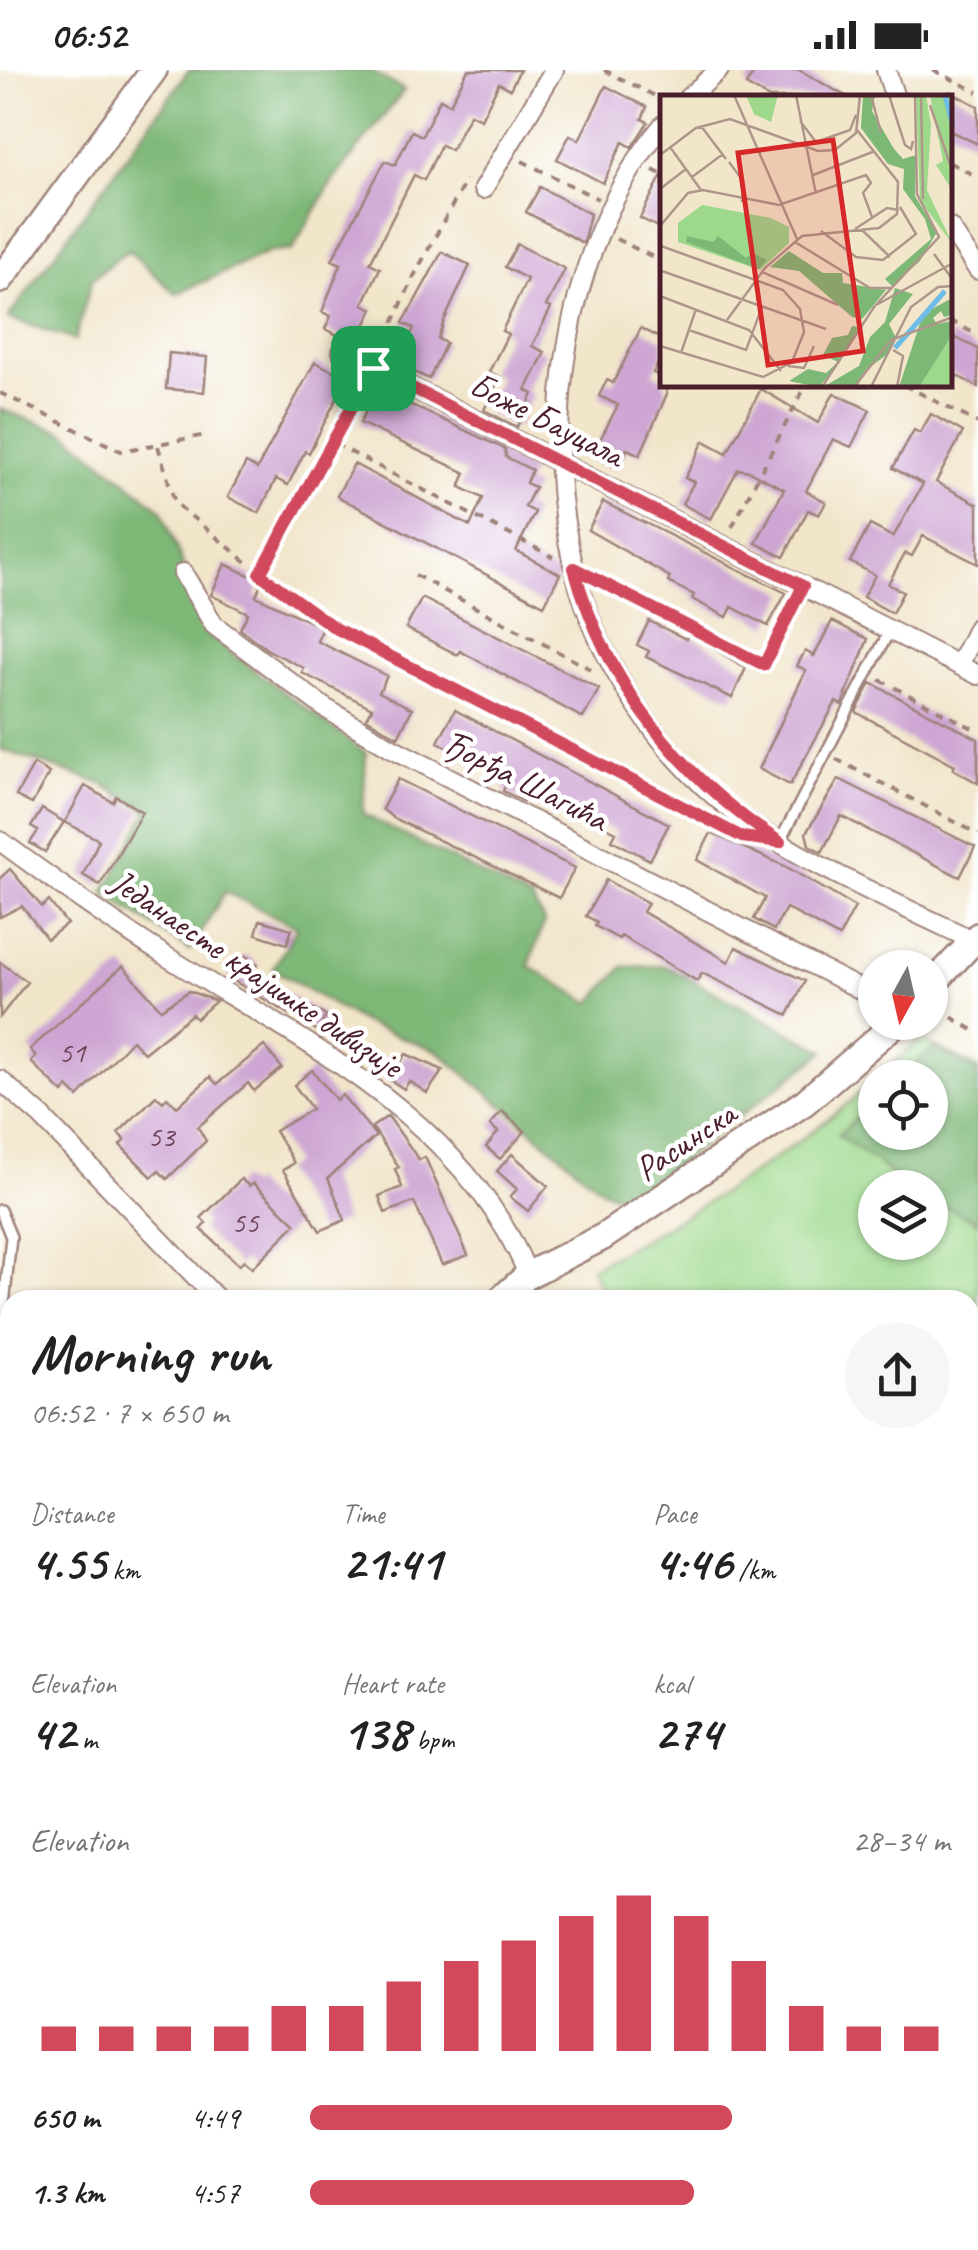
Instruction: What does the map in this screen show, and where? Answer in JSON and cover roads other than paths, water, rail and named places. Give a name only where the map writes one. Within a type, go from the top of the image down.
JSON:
[{"type":"street","points":[[0,280],[154,70]]},
{"type":"street","points":[[483,189],[554,70]]},
{"type":"street","points":[[691,95],[720,70]]},
{"type":"street","points":[[886,70],[895,95]]},
{"type":"street","points":[[660,130],[599,230],[567,346],[560,461],[574,568],[597,632],[650,724],[721,801],[780,842],[976,940],[948,976]]},
{"type":"street","points":[[953,232],[978,270]]},
{"type":"street","name":"Боже Бауцала","points":[[342,352],[978,675]]},
{"type":"street","name":"Ђорђа Шагића","points":[[183,573],[214,625],[325,708],[392,748],[858,988]]},
{"type":"street","points":[[958,665],[978,627]]},
{"type":"street","name":"Једанаесте крајишке дивизије","points":[[0,841],[124,929],[319,1049],[410,1119],[483,1192],[528,1275]]},
{"type":"street","name":"Расинска","points":[[514,1290],[528,1275],[603,1237],[805,1102],[876,1040]]},
{"type":"street","points":[[0,1080],[42,1117],[208,1290]]},
{"type":"lane","points":[[780,842],[890,630]]},
{"type":"lane","points":[[0,1210],[11,1238],[7,1290]]}]
